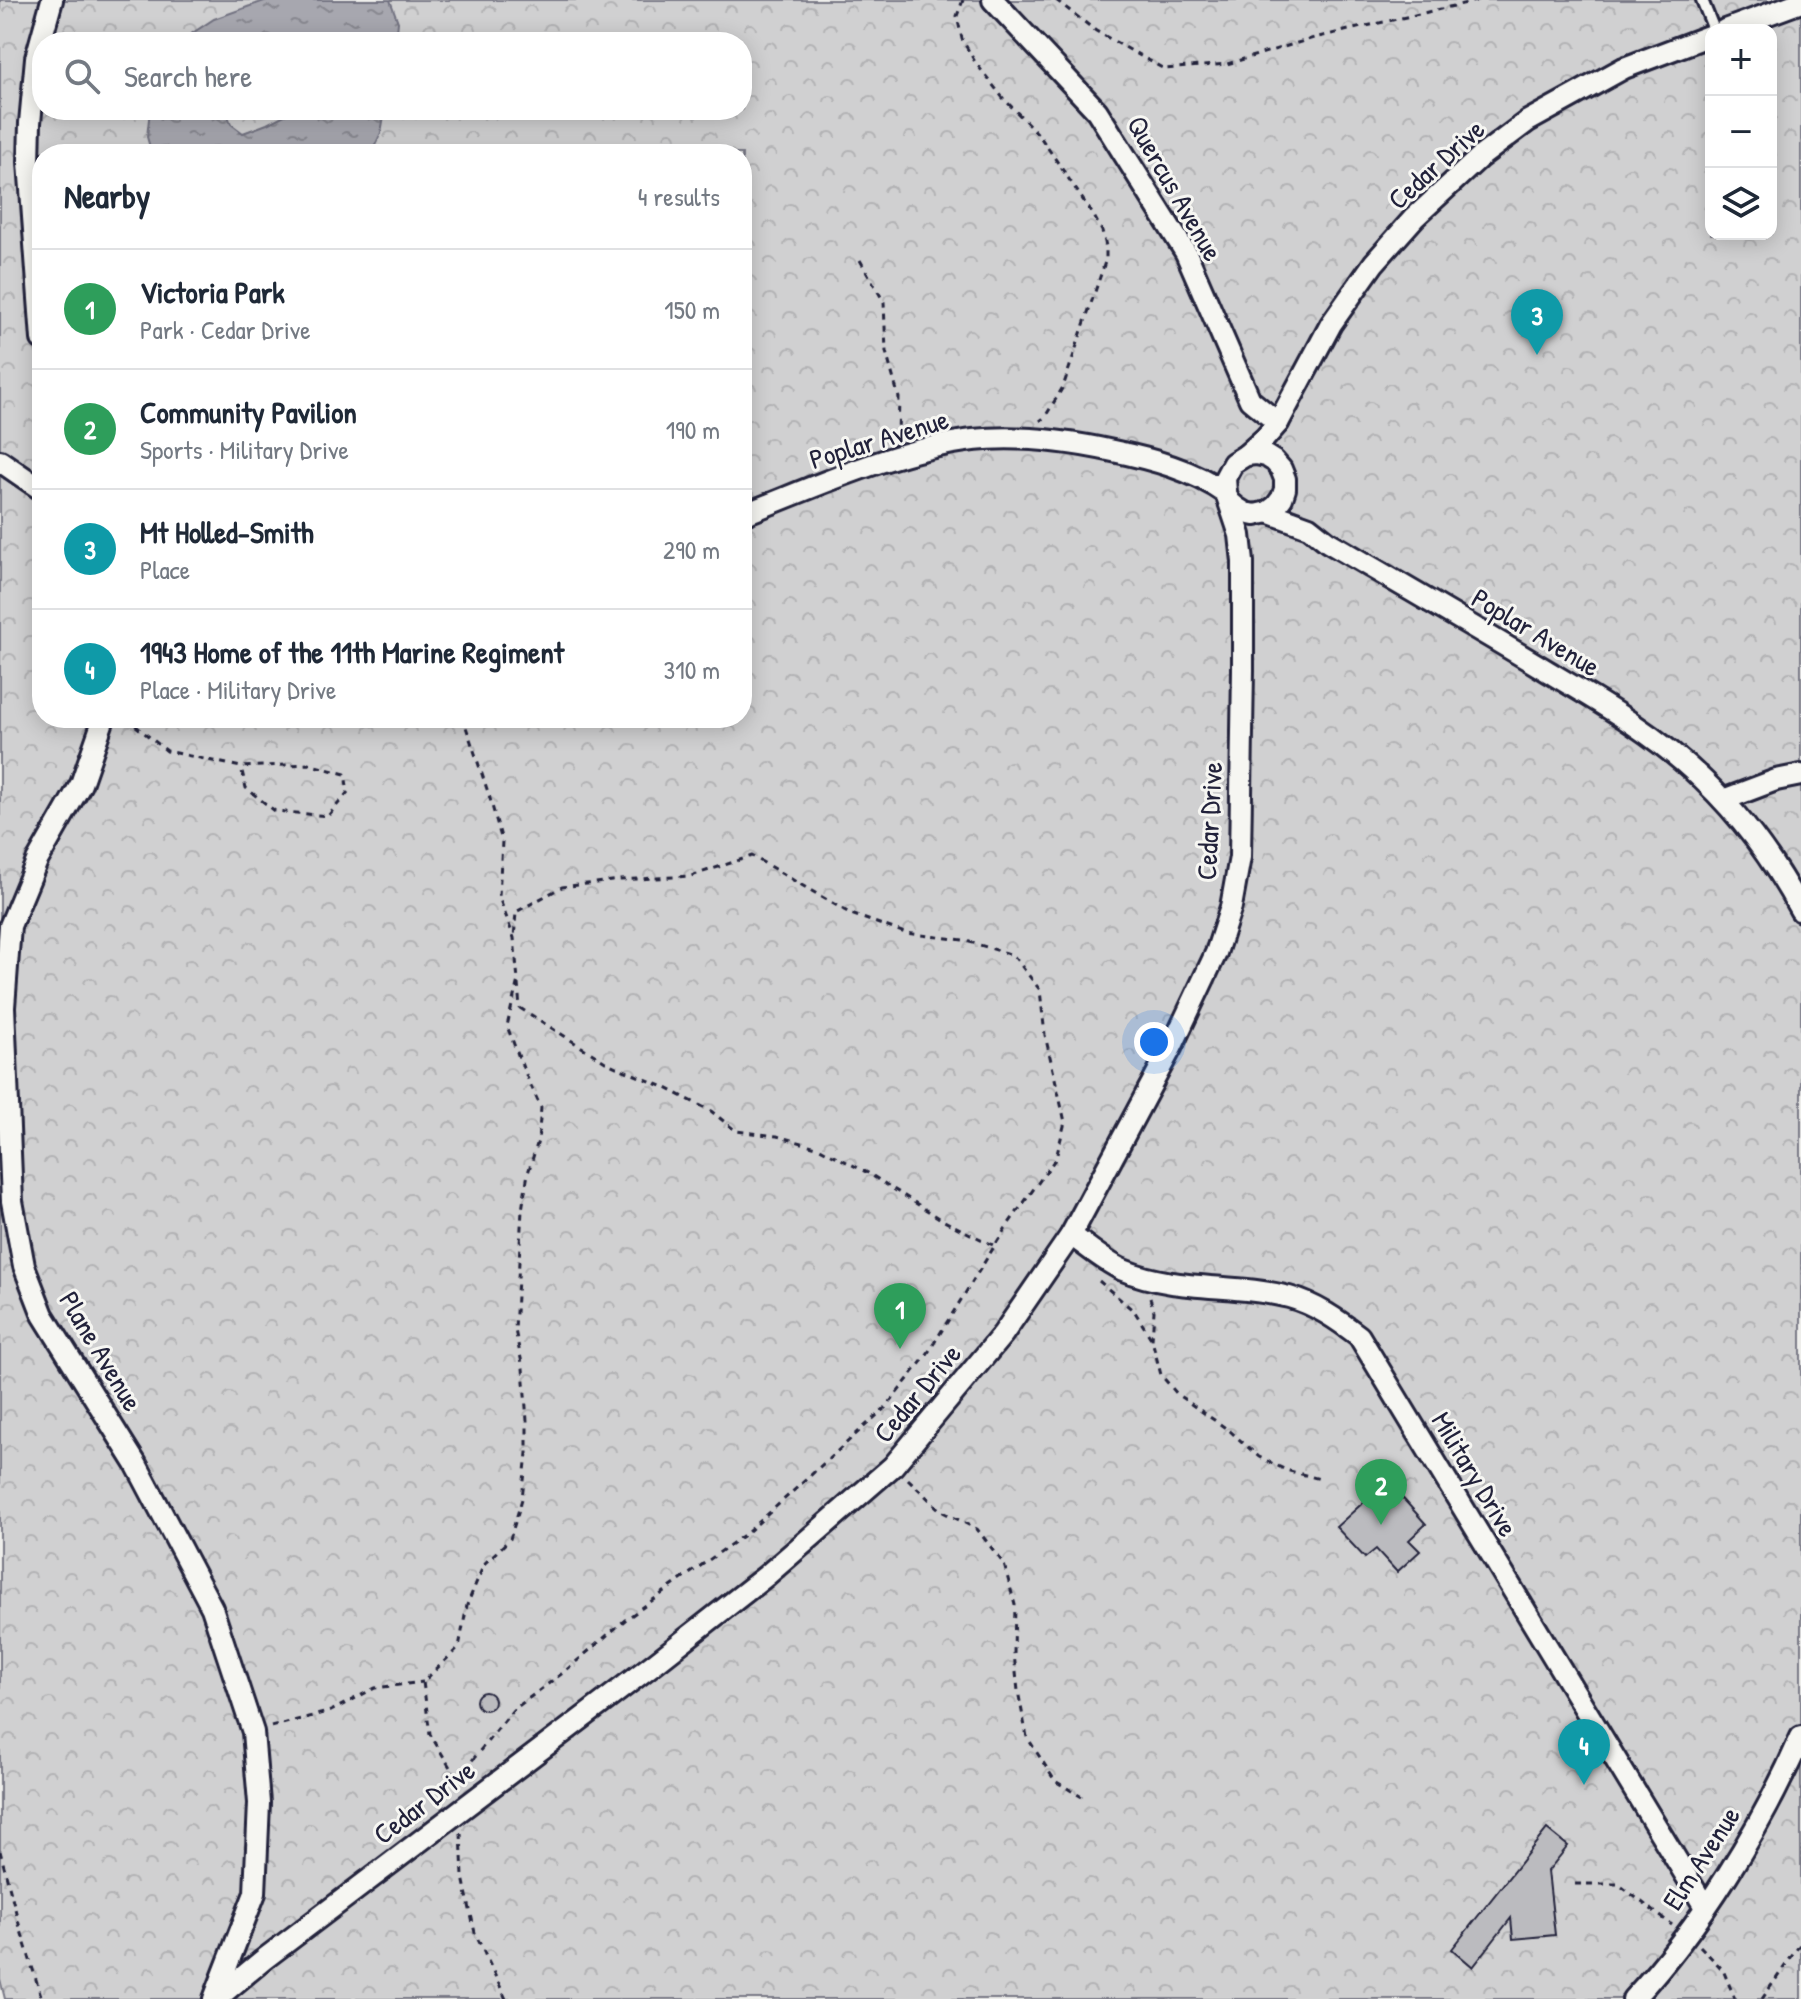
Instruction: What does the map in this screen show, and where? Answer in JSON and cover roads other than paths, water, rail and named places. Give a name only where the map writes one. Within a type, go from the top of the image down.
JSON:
[{"type":"street","points":[[43,32],[52,0]]},
{"type":"street","name":"Quercus Avenue","points":[[993,0],[1097,111],[1186,253],[1250,400],[1278,423]]},
{"type":"street","points":[[1741,24],[1801,2]]},
{"type":"street","name":"Cedar Drive","points":[[1242,457],[1278,423],[1331,324],[1374,263],[1414,218],[1480,157],[1528,121],[1624,68],[1705,37]]},
{"type":"street","points":[[32,117],[32,179]]},
{"type":"street","name":"Cedar Drive","points":[[1274,461],[1278,423]]},
{"type":"street","name":"Poplar Avenue","points":[[752,511],[897,457],[953,443],[1018,438],[1097,447],[1178,469],[1201,478],[1228,497]]},
{"type":"street","points":[[1256,454],[1266,456],[1281,469],[1285,479],[1282,498],[1266,512],[1255,515],[1245,513],[1228,497],[1225,478],[1228,470],[1242,457],[1256,454]]},
{"type":"street","name":"Poplar Avenue","points":[[1178,469],[1208,469],[1242,457]]},
{"type":"street","points":[[0,461],[32,483]]},
{"type":"street","name":"Poplar Avenue","points":[[1285,489],[1309,527]]},
{"type":"street","name":"Cedar Drive","points":[[215,1999],[754,1586],[893,1466],[1003,1334],[1071,1235],[1172,1046],[1216,953],[1231,907],[1240,857],[1243,562],[1240,535],[1228,497]]},
{"type":"street","name":"Cedar Drive","points":[[1243,562],[1266,512]]},
{"type":"street","name":"Poplar Avenue","points":[[1266,512],[1309,527],[1328,542],[1603,705],[1675,754],[1723,800]]},
{"type":"street","name":"Plane Avenue","points":[[101,728],[81,784],[37,861],[10,926],[4,1007],[12,1201],[24,1266],[43,1315],[136,1464],[212,1608],[253,1732],[259,1803],[255,1893],[215,1999]]},
{"type":"street","points":[[1801,775],[1776,780],[1723,800],[1769,858],[1801,911]]},
{"type":"street","name":"Military Drive","points":[[1071,1235],[1121,1269],[1170,1282],[1292,1298],[1332,1316],[1359,1336],[1705,1907]]},
{"type":"street","name":"Elm Avenue","points":[[1633,1999],[1685,1935],[1752,1834],[1801,1737]]},
{"type":"lane","points":[[1702,0],[1712,24]]},
{"type":"water","points":[[267,0],[390,0],[398,22],[397,32],[194,32],[214,19]]},
{"type":"water","points":[[149,120],[230,120],[243,133],[275,120],[383,120],[376,144],[149,144]]},
{"type":"place","name":"Mt Holled-Smith","points":[[1537,355]]},
{"type":"place","name":"Victoria Park","points":[[900,1349]]},
{"type":"place","name":"Community Pavilion","points":[[1381,1525]]},
{"type":"place","name":"1943 Home of the 11th Marine Regiment","points":[[1584,1785]]}]
